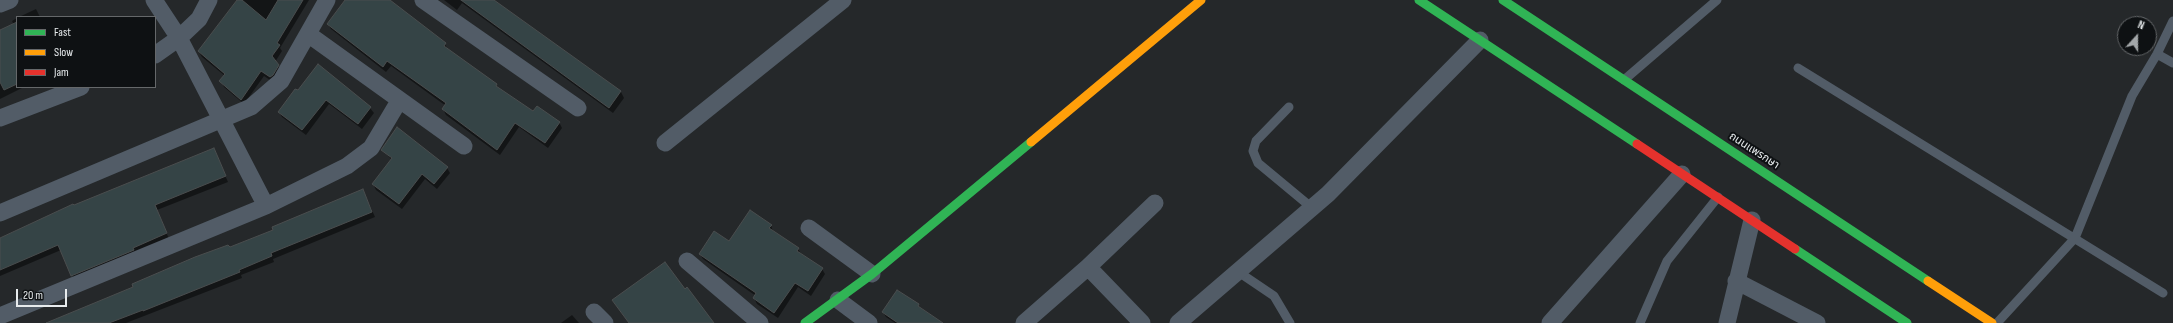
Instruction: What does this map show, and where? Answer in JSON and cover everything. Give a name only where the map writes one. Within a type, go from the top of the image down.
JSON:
[{"type":"main road","points":[[805,323],[872,274],[1201,0]]},
{"type":"main road","points":[[1419,0],[1907,323]]},
{"type":"main road","name":"ถนนแพรกษา","points":[[1506,1],[1992,323]]},
{"type":"street","points":[[0,4],[10,0]]},
{"type":"street","points":[[154,0],[179,38],[266,206]]},
{"type":"street","points":[[156,54],[179,38],[199,19],[209,0]]},
{"type":"street","points":[[0,213],[251,107],[280,81],[327,0]]},
{"type":"street","points":[[423,0],[578,108]]},
{"type":"street","points":[[665,143],[843,0]]},
{"type":"street","points":[[308,34],[399,101],[464,146]]},
{"type":"street","points":[[1178,323],[1311,207],[1328,194],[1480,40]]},
{"type":"street","points":[[0,118],[78,88]]},
{"type":"street","points":[[0,316],[266,206],[347,166],[371,148],[399,101]]},
{"type":"street","points":[[1550,323],[1682,174]]},
{"type":"street","points":[[1024,323],[1088,267],[1155,204]]},
{"type":"street","points":[[1727,323],[1752,220]]},
{"type":"street","points":[[809,228],[872,274]]},
{"type":"street","points":[[687,261],[760,323]]},
{"type":"street","points":[[1088,267],[1142,323]]},
{"type":"street","points":[[1736,281],[1817,323]]},
{"type":"street","points":[[838,300],[869,323]]},
{"type":"lane","points":[[1624,80],[1716,0]]},
{"type":"lane","points":[[2173,21],[2157,54],[2173,63]]},
{"type":"lane","points":[[1997,323],[2075,238],[2132,96],[2156,56]]},
{"type":"lane","points":[[1798,68],[2163,293]]},
{"type":"lane","points":[[1289,107],[1256,141],[1253,151],[1258,163],[1311,207]]},
{"type":"lane","points":[[1640,323],[1667,261],[1718,197]]},
{"type":"lane","points":[[1237,271],[1274,296],[1290,323]]},
{"type":"building","points":[[237,0],[242,0],[266,20],[278,0],[303,0],[277,43],[280,45],[272,56],[279,65],[273,75],[270,77],[261,71],[241,100],[219,81],[225,74],[198,51]]},
{"type":"building","points":[[345,0],[390,0],[446,43],[444,46],[497,84],[496,86],[533,111],[537,106],[560,122],[545,143],[515,123],[497,150],[442,109],[446,103],[387,61],[383,67],[327,24]]},
{"type":"building","points":[[461,0],[494,0],[621,91],[609,108]]},
{"type":"building","points":[[16,22],[16,84],[4,90],[0,82],[0,30]]},
{"type":"building","points":[[318,64],[371,107],[358,124],[326,100],[302,130],[278,112],[295,89],[298,90]]},
{"type":"building","points":[[397,127],[448,167],[434,184],[422,174],[399,204],[372,184],[392,158],[381,150]]},
{"type":"building","points":[[214,148],[226,176],[155,205],[167,233],[133,248],[134,250],[71,276],[58,245],[0,270],[0,238],[73,204],[74,205]]},
{"type":"building","points":[[363,189],[372,212],[271,253],[272,256],[239,270],[240,272],[109,323],[46,323],[133,287],[132,284],[195,257],[228,245],[230,247],[273,230],[272,227]]},
{"type":"building","points":[[750,210],[772,225],[769,228],[799,248],[797,251],[823,268],[808,291],[795,283],[774,313],[753,298],[756,293],[699,254],[714,231],[729,241]]},
{"type":"building","points":[[665,262],[685,289],[687,287],[714,323],[629,323],[612,300]]},
{"type":"building","points":[[897,290],[919,304],[918,306],[943,323],[898,323],[882,312]]},
{"type":"traffic: fast","points":[[1419,0],[1637,144]]},
{"type":"traffic: fast","points":[[1503,0],[1928,281]]},
{"type":"traffic: fast","points":[[805,323],[872,274],[1031,142]]},
{"type":"traffic: fast","points":[[1795,249],[1907,323]]},
{"type":"traffic: slow","points":[[1031,142],[1201,0]]},
{"type":"traffic: slow","points":[[1928,281],[1992,323]]},
{"type":"traffic: jam","points":[[1637,144],[1795,249]]}]
